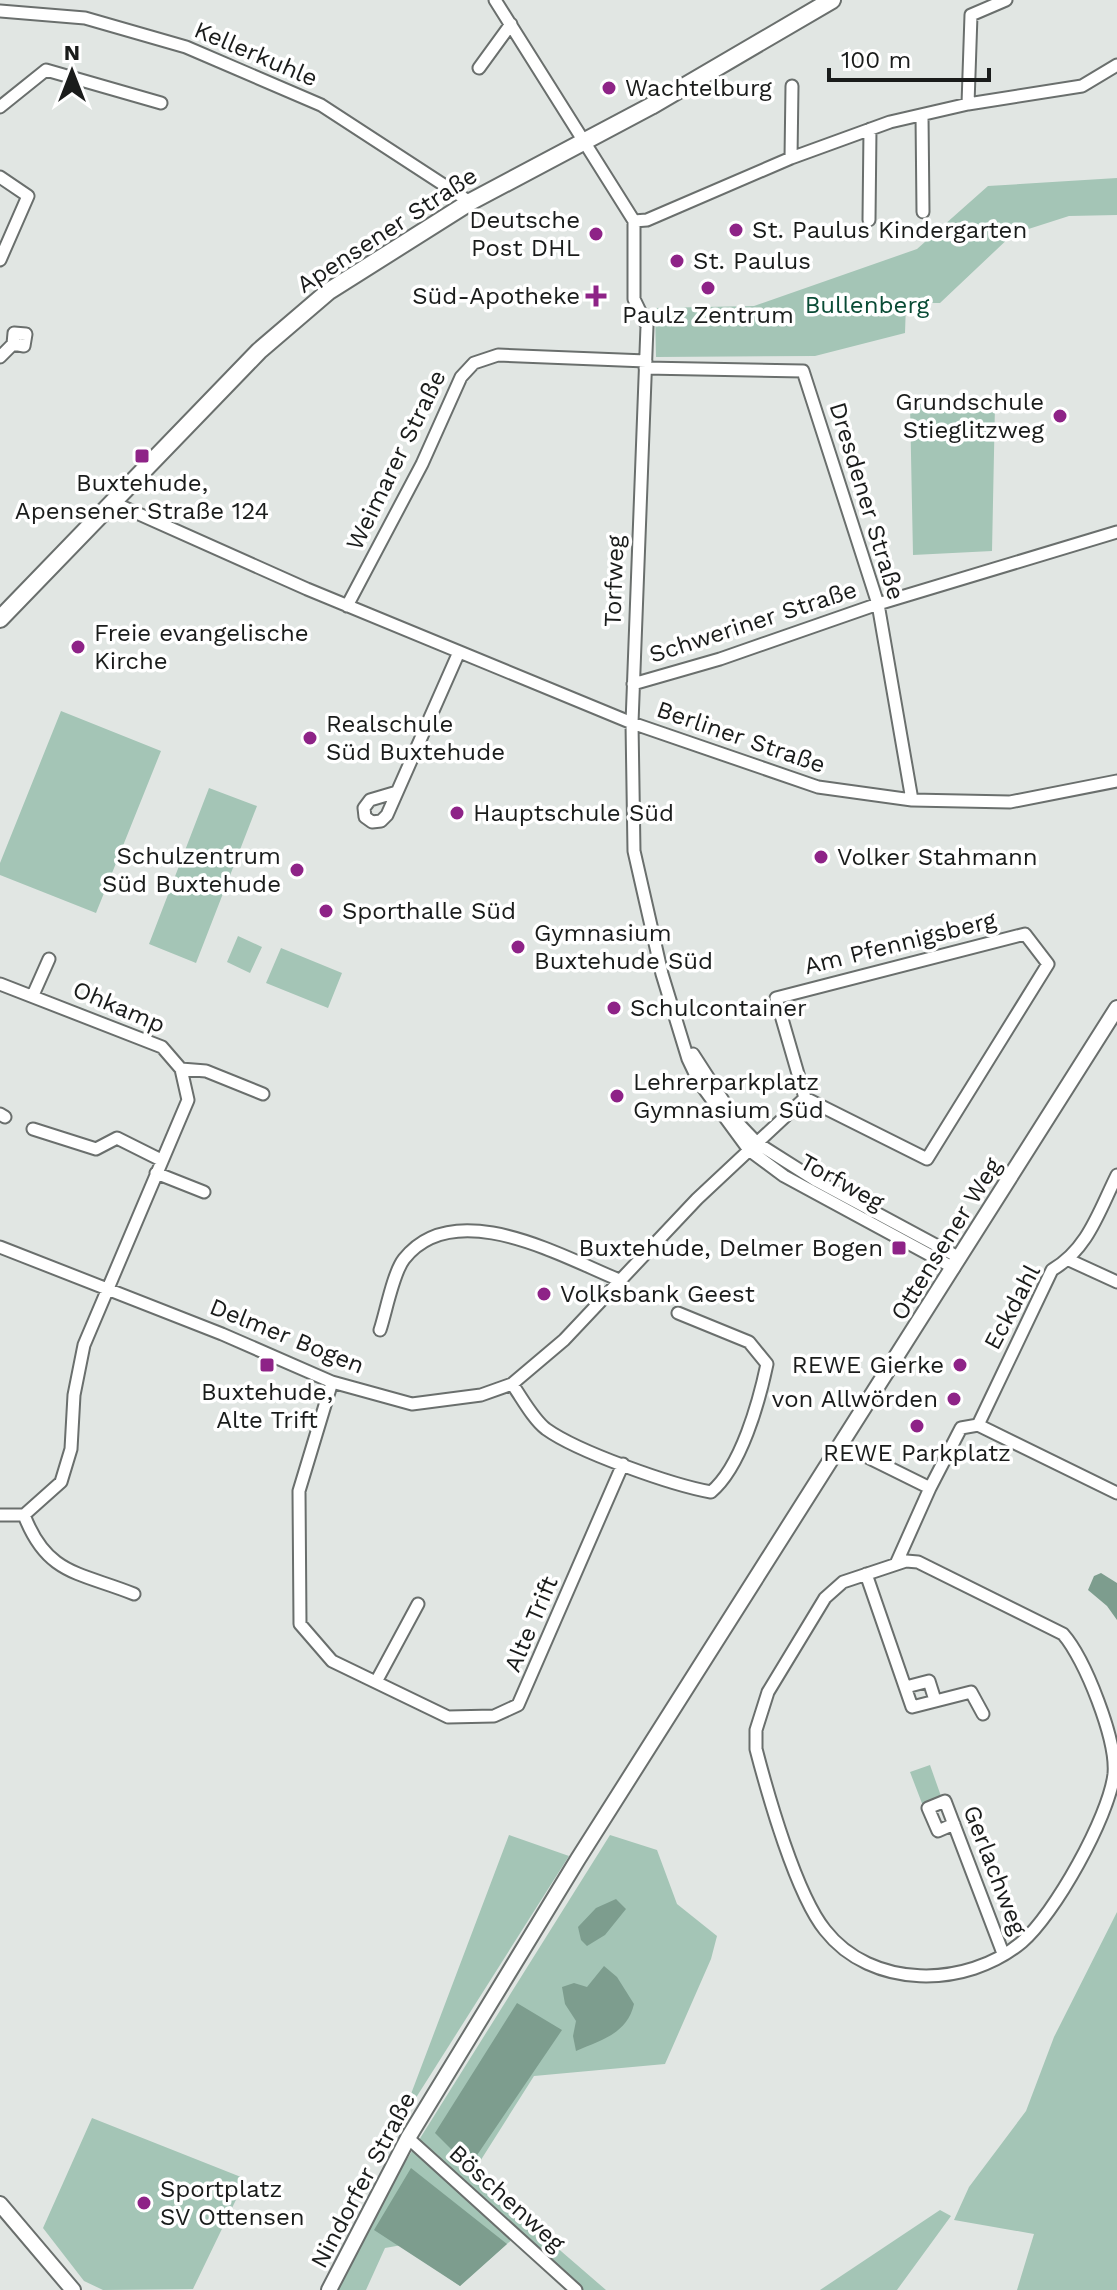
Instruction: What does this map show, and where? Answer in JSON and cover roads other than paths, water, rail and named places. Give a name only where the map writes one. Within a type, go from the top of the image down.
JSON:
[{"type":"main road","name":"Apensener Straße","points":[[0,619],[259,351],[329,291],[470,202],[587,142],[832,0]]},
{"type":"street","points":[[495,0],[634,221],[647,220],[791,158],[870,129],[968,104],[1082,86],[1117,65]]},
{"type":"street","points":[[968,104],[971,15],[1006,0]]},
{"type":"street","name":"Kellerkuhle","points":[[0,11],[85,18],[186,47],[321,105],[470,202]]},
{"type":"street","points":[[479,68],[511,24]]},
{"type":"street","points":[[0,107],[46,70],[161,103]]},
{"type":"street","points":[[791,158],[792,86]]},
{"type":"street","points":[[922,115],[923,212]]},
{"type":"street","points":[[869,220],[870,129]]},
{"type":"street","points":[[0,177],[28,196],[0,260]]},
{"type":"street","name":"Torfweg","points":[[634,221],[634,299],[647,326],[632,723],[634,851],[662,974],[680,1032],[708,1081],[753,1146],[784,1176],[957,1263]]},
{"type":"street","points":[[0,357],[13,344]]},
{"type":"street","name":"Weimarer Straße","points":[[347,606],[421,466],[461,377],[474,363],[498,355],[645,365]]},
{"type":"street","name":"Dresdener Straße","points":[[645,365],[803,371],[878,604],[912,800]]},
{"type":"street","name":"Berliner Straße","points":[[112,502],[347,606],[632,723],[818,787],[912,800],[1010,802],[1117,781]]},
{"type":"street","name":"Schweriner Straße","points":[[633,684],[720,659],[878,604],[1117,532]]},
{"type":"street","points":[[397,792],[459,652]]},
{"type":"street","name":"Am Pfennigsberg","points":[[1025,934],[1048,964],[927,1159],[805,1098],[776,998],[1025,934]]},
{"type":"street","name":"Ohkamp","points":[[33,995],[49,959]]},
{"type":"street","name":"Ohkamp","points":[[0,984],[162,1047],[181,1069]]},
{"type":"street","name":"Ottensener Weg","points":[[812,1494],[1117,1008]]},
{"type":"street","points":[[0,1515],[24,1515],[61,1482],[71,1449],[74,1395],[84,1345],[106,1287],[188,1100],[181,1069],[206,1071],[263,1094]]},
{"type":"street","points":[[753,1146],[805,1098]]},
{"type":"street","points":[[33,1129],[96,1149],[117,1138],[161,1160]]},
{"type":"street","name":"Delmer Bogen","points":[[0,1247],[106,1287],[332,1382],[412,1404],[481,1395],[512,1384],[564,1340],[617,1279],[753,1146]]},
{"type":"street","points":[[156,1173],[204,1192]]},
{"type":"street","name":"Eckdahl","points":[[930,1488],[961,1428],[978,1425],[1052,1270],[1069,1260],[1083,1244],[1117,1175]]},
{"type":"street","points":[[380,1330],[403,1260],[427,1241],[451,1233],[504,1233],[617,1279]]},
{"type":"street","points":[[1069,1260],[1117,1282]]},
{"type":"street","points":[[512,1384],[545,1428],[623,1464],[689,1488],[711,1492],[726,1479],[761,1393],[767,1364],[749,1342],[678,1313]]},
{"type":"street","name":"Alte Trift","points":[[332,1382],[299,1491],[300,1624],[332,1661],[377,1680],[448,1717],[494,1716],[518,1705],[623,1464]]},
{"type":"street","points":[[978,1425],[1117,1493]]},
{"type":"street","points":[[843,1445],[930,1488],[896,1564]]},
{"type":"street","name":"Nindorfer Straße","points":[[329,2290],[436,2090],[578,1859],[812,1494]]},
{"type":"street","points":[[24,1515],[35,1542],[51,1562],[134,1594]]},
{"type":"street","points":[[918,1562],[1063,1634],[1079,1657],[1114,1758],[1111,1789],[1082,1854],[1040,1925],[1003,1954],[967,1969],[912,1977],[872,1967],[855,1958],[825,1930],[812,1909],[775,1814],[756,1749],[759,1713],[768,1692],[825,1598],[843,1582],[896,1564],[918,1562]]},
{"type":"street","points":[[866,1574],[912,1707],[971,1692],[983,1714]]},
{"type":"street","points":[[377,1680],[418,1604]]},
{"type":"street","points":[[906,1687],[929,1681],[935,1700]]},
{"type":"street","name":"Gerlachweg","points":[[954,1824],[938,1831],[928,1808],[945,1801],[954,1824],[1003,1954]]},
{"type":"street","name":"Böschenweg","points":[[408,2138],[576,2290]]},
{"type":"street","points":[[0,2204],[71,2289]]},
{"type":"place","name":"Wachtelburg","points":[[609,88]]},
{"type":"place","name":"St. Paulus Kindergarten","points":[[736,230]]},
{"type":"place","name":"Deutsche Post DHL","points":[[596,234]]},
{"type":"place","name":"St. Paulus","points":[[677,261]]},
{"type":"place","name":"Paulz Zentrum","points":[[708,288]]},
{"type":"place","name":"Süd-Apotheke","points":[[596,296]]},
{"type":"place","name":"Grundschule Stieglitzweg","points":[[1060,416]]},
{"type":"place","name":"Buxtehude, Apensener Straße 124","points":[[142,456]]},
{"type":"place","name":"Freie evangelische Kirche","points":[[78,647]]},
{"type":"place","name":"Realschule Süd Buxtehude","points":[[310,738]]},
{"type":"place","name":"Hauptschule Süd","points":[[457,813]]},
{"type":"place","name":"Volker Stahmann","points":[[821,857]]},
{"type":"place","name":"Schulzentrum Süd Buxtehude","points":[[297,870]]},
{"type":"place","name":"Sporthalle Süd","points":[[326,911]]},
{"type":"place","name":"Gymnasium Buxtehude Süd","points":[[518,947]]},
{"type":"place","name":"Schulcontainer","points":[[614,1008]]},
{"type":"place","name":"Lehrerparkplatz Gymnasium Süd","points":[[617,1096]]},
{"type":"place","name":"Buxtehude, Delmer Bogen","points":[[899,1248]]},
{"type":"place","name":"Volksbank Geest","points":[[544,1294]]},
{"type":"place","name":"Buxtehude, Alte Trift","points":[[267,1365]]},
{"type":"place","name":"REWE Gierke","points":[[960,1365]]},
{"type":"place","name":"von Allwörden","points":[[954,1399]]},
{"type":"place","name":"REWE Parkplatz","points":[[917,1426]]},
{"type":"place","name":"Sportplatz SV Ottensen","points":[[144,2203]]},
{"type":"park label","name":"Bullenberg","points":[[867,305]]}]
